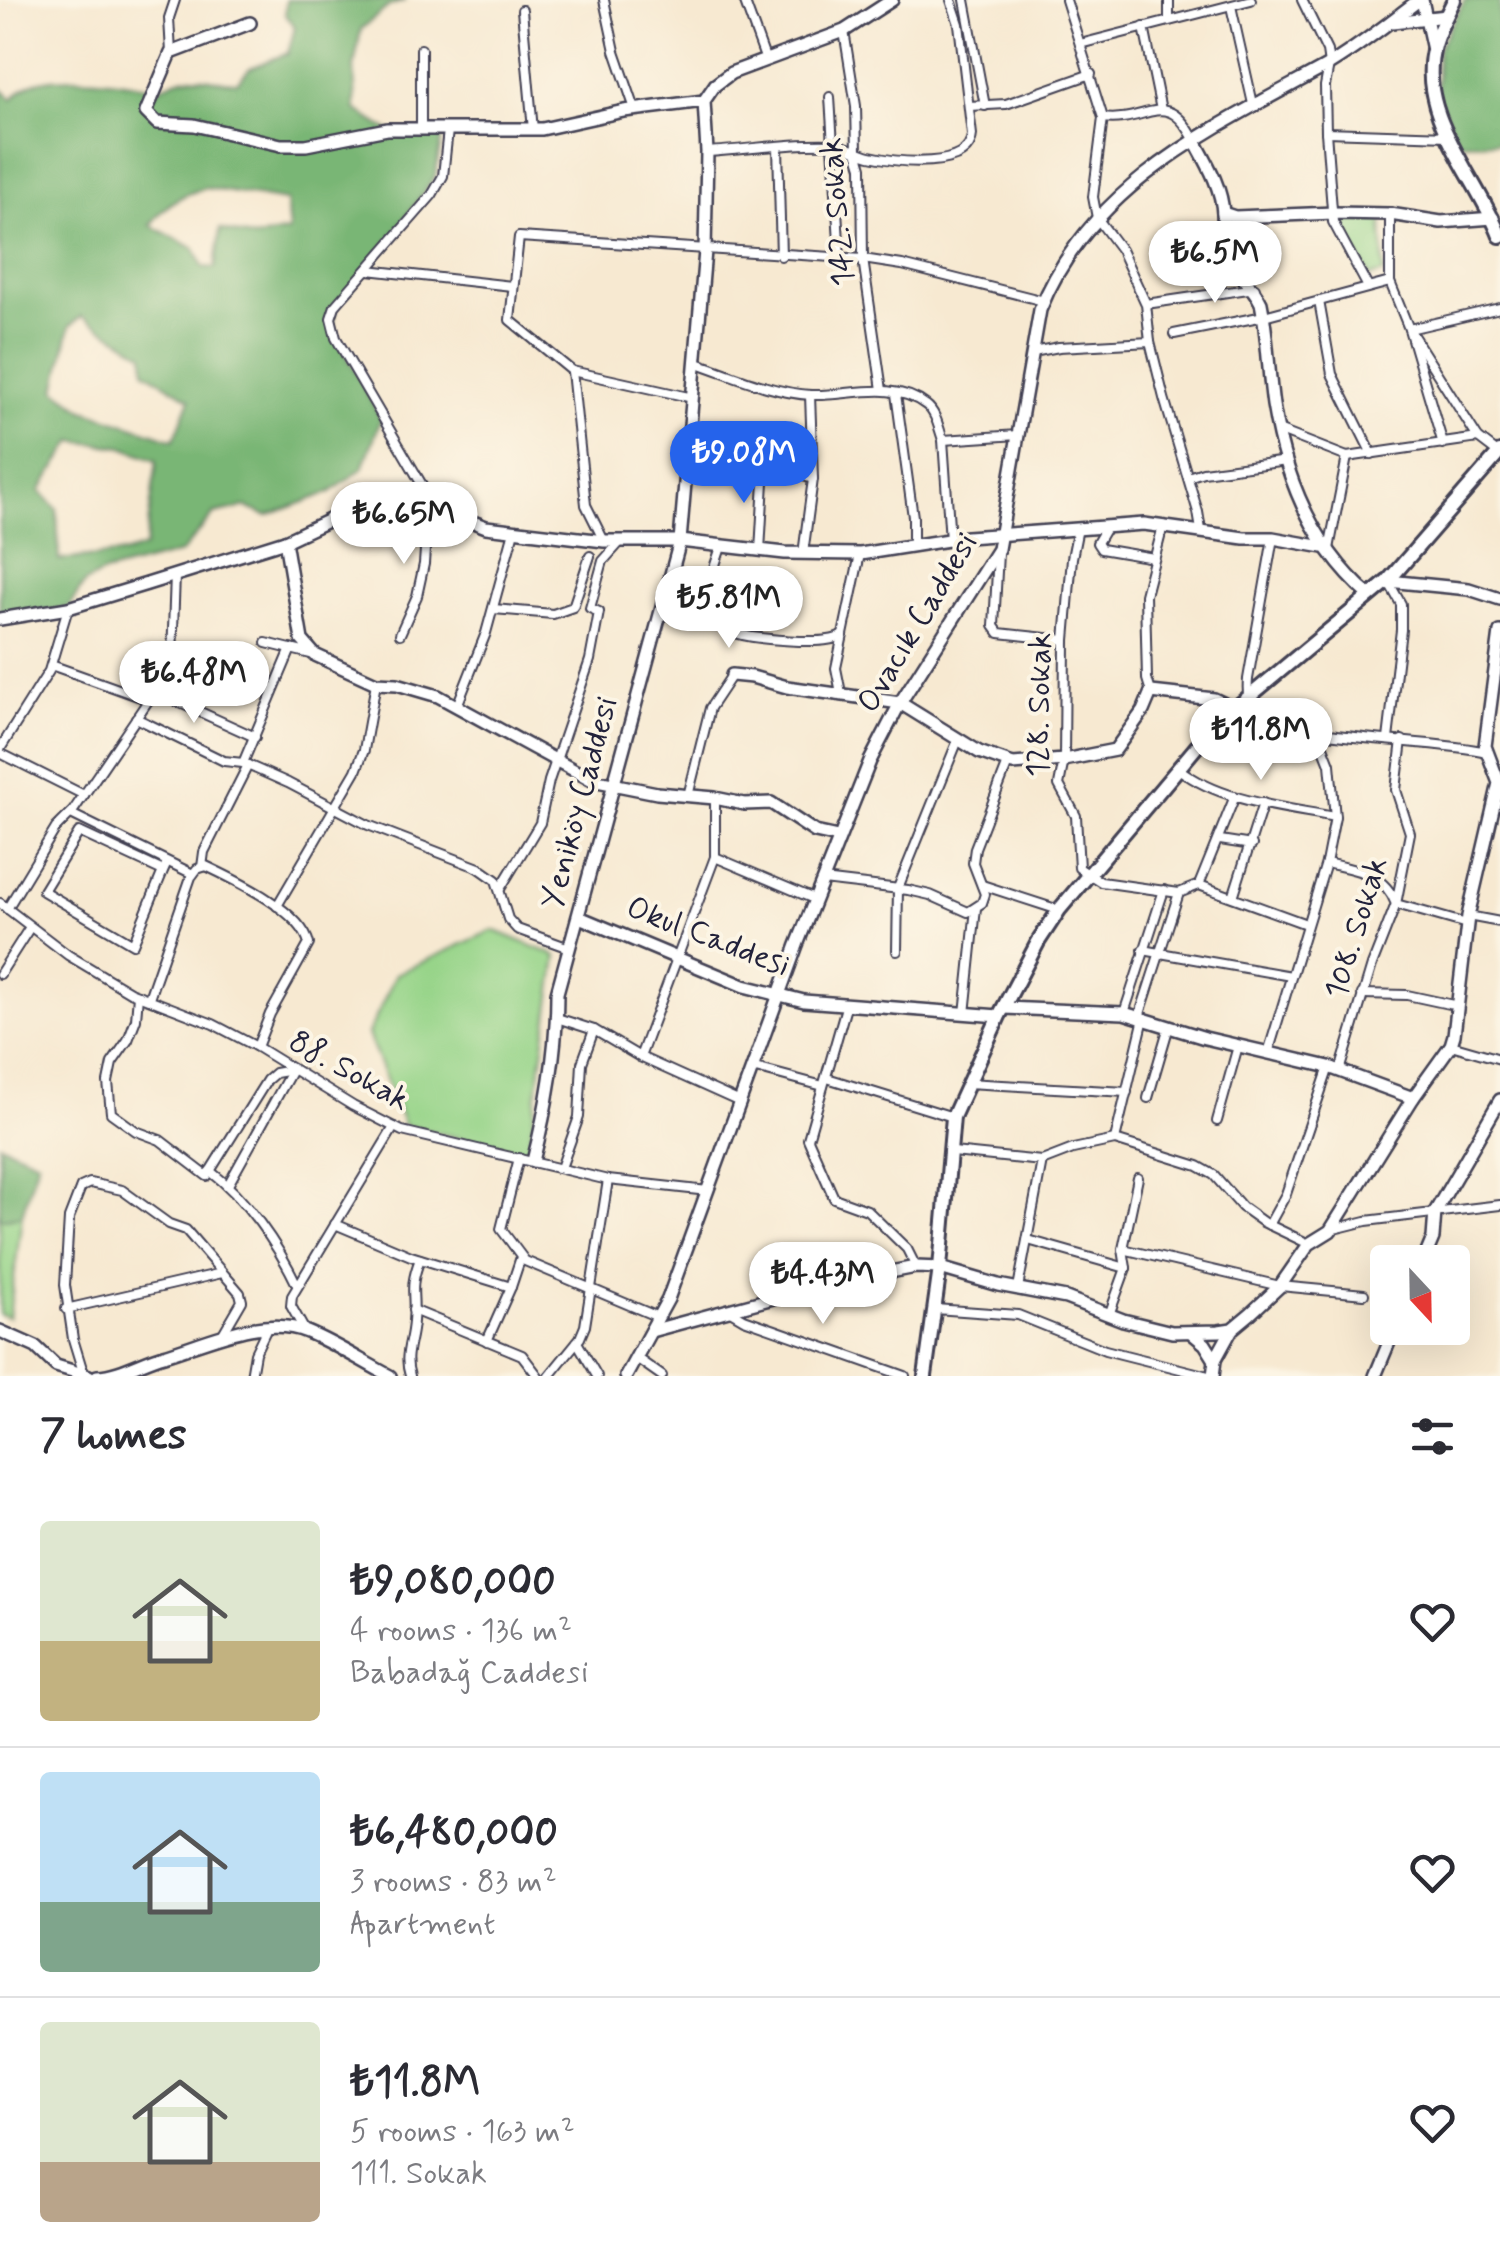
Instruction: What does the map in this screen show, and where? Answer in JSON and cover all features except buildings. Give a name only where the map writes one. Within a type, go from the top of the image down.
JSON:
[{"type":"main road","points":[[1454,0],[1432,50],[1432,95],[1448,136],[1496,218],[1500,236]]},
{"type":"main road","points":[[925,1376],[954,1117],[1038,942],[1059,910],[1176,767],[1246,696],[1388,580],[1500,453]]},
{"type":"street","points":[[175,0],[169,18],[171,54],[146,112],[157,124],[194,125],[281,146],[387,130],[533,130],[634,109],[704,101],[730,72],[844,31],[892,0]]},
{"type":"street","points":[[604,0],[634,109]]},
{"type":"street","points":[[744,0],[765,58]]},
{"type":"street","points":[[707,152],[834,144],[895,159],[956,158],[972,146],[958,24],[951,0]]},
{"type":"street","points":[[965,0],[985,106]]},
{"type":"street","points":[[1066,0],[1104,118],[1092,197],[1097,218],[1121,250],[1146,304],[1150,342],[1201,530]]},
{"type":"street","points":[[1169,0],[1169,20]]},
{"type":"street","points":[[1080,44],[1250,0]]},
{"type":"street","points":[[1302,0],[1327,50],[1329,64],[1325,86],[1326,132],[1333,222],[1368,288]]},
{"type":"street","points":[[1388,23],[1420,0],[1432,50]]},
{"type":"street","points":[[1231,6],[1252,104]]},
{"type":"street","points":[[522,10],[533,130]]},
{"type":"street","name":"Ovacık Caddesi","points":[[626,1376],[658,1317],[708,1191],[814,899],[870,761],[900,702],[998,548],[1044,300],[1066,258],[1097,218],[1156,164],[1252,104],[1329,64],[1388,23],[1446,16]]},
{"type":"street","points":[[171,54],[250,23]]},
{"type":"street","points":[[1144,26],[1161,110]]},
{"type":"street","name":"142. Sokak","points":[[844,31],[862,167],[864,260],[882,390]]},
{"type":"street","points":[[421,49],[421,130]]},
{"type":"street","points":[[969,106],[1006,104],[1090,74]]},
{"type":"street","points":[[830,97],[840,258]]},
{"type":"street","name":"Yeniköy Caddesi","points":[[533,1162],[542,1127],[557,993],[680,540],[704,251],[704,101]]},
{"type":"street","points":[[1104,118],[1121,119],[1161,110],[1184,120],[1209,166],[1224,213],[1222,246],[1226,258],[1255,288],[1264,316],[1278,430],[1309,524],[1326,550],[1370,596]]},
{"type":"street","points":[[400,634],[418,596],[432,506],[380,418],[330,318],[335,306],[432,194],[443,176],[448,130]]},
{"type":"street","points":[[1326,132],[1448,136]]},
{"type":"street","points":[[778,147],[781,256]]},
{"type":"street","points":[[1224,213],[1262,217],[1390,214],[1441,222],[1496,218]]},
{"type":"street","points":[[1390,214],[1390,282],[1409,330],[1443,444]]},
{"type":"street","points":[[693,398],[572,371],[510,320],[520,237],[864,260],[1044,300]]},
{"type":"street","points":[[368,270],[512,286]]},
{"type":"street","points":[[1174,334],[1264,316],[1390,282]]},
{"type":"street","points":[[1146,304],[1255,288]]},
{"type":"street","points":[[1319,301],[1332,374],[1372,454]]},
{"type":"street","points":[[1409,330],[1500,308]]},
{"type":"street","points":[[1409,330],[1478,438],[1500,453]]},
{"type":"street","points":[[1032,352],[1150,342]]},
{"type":"street","points":[[697,363],[768,387],[810,396],[882,390],[925,403],[944,440],[950,540]]},
{"type":"street","points":[[572,371],[586,505],[604,541]]},
{"type":"street","points":[[896,394],[913,547]]},
{"type":"street","points":[[804,554],[813,478],[810,396]]},
{"type":"street","points":[[1278,430],[1347,457],[1478,438]]},
{"type":"street","points":[[944,440],[1018,435]]},
{"type":"street","points":[[688,441],[813,478]]},
{"type":"street","points":[[1326,550],[1347,457]]},
{"type":"street","points":[[1188,477],[1287,462]]},
{"type":"street","points":[[760,551],[765,464]]},
{"type":"street","points":[[0,619],[68,608],[285,541],[362,505],[400,500],[432,506],[486,527],[604,541],[680,540],[804,554],[860,554],[950,540],[1107,526],[1201,530],[1244,538],[1273,538],[1326,550]]},
{"type":"street","points":[[1107,526],[1098,543],[1101,548],[1154,558]]},
{"type":"street","points":[[688,796],[710,708],[732,675],[787,687],[900,702],[958,740],[1008,763],[1064,760],[1116,750],[1151,692],[1147,679],[1146,595],[1164,526]]},
{"type":"street","name":"128. Sokak","points":[[1078,528],[1065,640],[1064,760],[1059,785],[1076,816],[1079,868],[1087,876]]},
{"type":"street","points":[[458,706],[493,608],[514,530]]},
{"type":"street","points":[[1273,538],[1246,696],[1258,713],[1280,724],[1459,745],[1487,752]]},
{"type":"street","points":[[285,541],[302,640],[315,654]]},
{"type":"street","points":[[500,888],[540,823],[555,762],[590,660],[599,612],[590,608],[603,560],[621,541]]},
{"type":"street","points":[[721,547],[710,598],[735,633],[814,640],[835,640],[840,636]]},
{"type":"street","points":[[998,548],[994,626],[1000,632],[1065,640]]},
{"type":"street","points":[[840,692],[836,668],[840,636],[860,554]]},
{"type":"street","points":[[493,608],[553,614],[573,606],[590,556]]},
{"type":"street","points":[[3,906],[152,696],[175,646],[175,576]]},
{"type":"street","points":[[1388,580],[1469,589],[1500,599]]},
{"type":"street","points":[[1388,580],[1401,604],[1388,739]]},
{"type":"street","points":[[68,608],[51,665],[0,751],[84,795]]},
{"type":"street","points":[[1330,1231],[1451,1045],[1468,920],[1499,784],[1487,752],[1486,732],[1500,632]]},
{"type":"street","points":[[266,643],[315,654],[376,683],[422,691],[458,706],[592,780],[657,793],[744,804],[771,803],[814,832],[838,837]]},
{"type":"street","points":[[202,867],[204,852],[246,764],[291,649]]},
{"type":"street","points":[[51,665],[152,696],[254,737]]},
{"type":"street","points":[[278,906],[364,750],[376,683]]},
{"type":"street","points":[[1151,692],[1214,699],[1233,708]]},
{"type":"street","points":[[136,718],[224,761],[246,764],[333,808],[479,868],[496,880],[508,919],[518,929],[570,948]]},
{"type":"street","points":[[1268,1052],[1326,863],[1335,818],[1330,764],[1317,730]]},
{"type":"street","points":[[897,951],[898,888],[958,740]]},
{"type":"street","name":"108. Sokak","points":[[1269,1225],[1286,1194],[1396,904],[1410,834],[1396,790],[1402,740]]},
{"type":"street","points":[[965,1014],[976,908],[984,894],[973,863],[975,848],[1008,763]]},
{"type":"street","points":[[1176,767],[1194,780],[1235,796],[1335,818]]},
{"type":"street","points":[[1200,885],[1235,796]]},
{"type":"street","points":[[640,1056],[715,857],[715,798]]},
{"type":"street","points":[[1233,897],[1264,802]]},
{"type":"street","points":[[70,814],[165,866]]},
{"type":"street","points":[[165,866],[132,944],[43,891],[79,832],[193,874]]},
{"type":"street","points":[[1220,840],[1252,845]]},
{"type":"street","points":[[715,857],[814,899]]},
{"type":"street","points":[[1326,863],[1377,876],[1390,889],[1396,904],[1468,920],[1500,922]]},
{"type":"street","points":[[149,998],[193,874],[206,866],[220,872],[278,906],[308,938],[257,1047]]},
{"type":"street","points":[[1087,876],[1101,882],[1179,893],[1200,885],[1306,924]]},
{"type":"street","points":[[822,880],[898,888],[930,895],[968,912],[976,908]]},
{"type":"street","points":[[982,884],[1059,910]]},
{"type":"street","points":[[1124,1012],[1164,890]]},
{"type":"street","points":[[1115,1140],[1141,1017],[1179,893]]},
{"type":"street","name":"88. Sokak","points":[[3,906],[98,974],[138,995],[214,1024],[394,1127],[425,1138],[608,1180],[708,1191]]},
{"type":"street","name":"Okul Caddesi","points":[[579,916],[744,986],[778,995],[846,1007],[965,1014],[1124,1012],[1334,1069],[1413,1098]]},
{"type":"street","points":[[0,974],[30,927]]},
{"type":"street","points":[[1144,950],[1292,976]]},
{"type":"street","points":[[1362,994],[1407,995],[1458,1006]]},
{"type":"street","points":[[138,995],[136,1019],[112,1064],[108,1082],[110,1114],[136,1131],[160,1140],[208,1176],[267,1080],[275,1073],[292,1070]]},
{"type":"street","points":[[846,1007],[808,1139],[834,1198],[867,1210],[907,1249],[916,1267]]},
{"type":"street","points":[[557,1018],[594,1030],[740,1102]]},
{"type":"street","points":[[1148,1098],[1169,1026]]},
{"type":"street","points":[[561,1168],[579,1117],[582,1063],[594,1030]]},
{"type":"street","points":[[1451,1045],[1500,1059]]},
{"type":"street","points":[[1217,1121],[1238,1046]]},
{"type":"street","points":[[752,1067],[954,1117]]},
{"type":"street","points":[[228,1185],[292,1070]]},
{"type":"street","points":[[967,1084],[1127,1092]]},
{"type":"street","points":[[1430,1245],[1436,1212],[1500,1100]]},
{"type":"street","points":[[306,1331],[291,1306],[298,1286],[394,1127]]},
{"type":"street","points":[[953,1152],[1042,1162],[1115,1140],[1198,1166],[1214,1175],[1242,1207],[1309,1244]]},
{"type":"street","points":[[519,1158],[501,1230],[525,1262],[658,1317]]},
{"type":"street","points":[[1018,1288],[1042,1162]]},
{"type":"street","points":[[210,1172],[228,1185],[286,1263],[298,1286]]},
{"type":"street","points":[[1110,1315],[1126,1268],[1124,1249],[1138,1178]]},
{"type":"street","points":[[549,1376],[586,1326],[608,1180]]},
{"type":"street","points":[[0,1331],[36,1347],[61,1372],[86,1376],[66,1309],[69,1218],[81,1187],[90,1183],[122,1190],[169,1224],[186,1230],[240,1293],[242,1301],[220,1338]]},
{"type":"street","points":[[935,1309],[1018,1315],[1105,1350],[1210,1376],[1232,1329],[1280,1286],[1309,1244],[1330,1231],[1366,1221],[1500,1205]]},
{"type":"street","points":[[335,1224],[420,1258],[511,1287]]},
{"type":"street","points":[[1028,1240],[1126,1268]]},
{"type":"street","points":[[1124,1249],[1280,1286],[1364,1294]]},
{"type":"street","points":[[486,1341],[522,1257]]},
{"type":"street","points":[[410,1376],[405,1359],[414,1324],[412,1280],[420,1258]]},
{"type":"street","points":[[651,1331],[832,1283],[916,1267],[940,1268],[1066,1298],[1172,1332],[1193,1334],[1232,1329]]},
{"type":"street","points":[[66,1309],[222,1273]]},
{"type":"street","points":[[413,1310],[522,1355],[538,1376]]},
{"type":"street","points":[[728,1310],[905,1376]]},
{"type":"street","points":[[98,1376],[112,1375],[140,1362],[220,1338],[288,1327],[306,1331],[390,1376]]},
{"type":"street","points":[[251,1376],[255,1353],[267,1328]]},
{"type":"street","points":[[1193,1334],[1215,1360]]},
{"type":"street","points":[[576,1342],[596,1376]]},
{"type":"street","points":[[1375,1376],[1388,1345]]},
{"type":"street","points":[[635,1358],[662,1376]]},
{"type":"green space","points":[[286,0],[406,0],[389,6],[361,29],[354,67],[356,110],[392,133],[442,135],[435,177],[368,270],[335,306],[333,329],[381,419],[363,468],[331,492],[267,516],[246,507],[214,514],[181,553],[104,573],[85,583],[68,608],[0,619],[0,88],[12,99],[29,85],[58,78],[112,81],[157,90],[189,77],[237,82],[250,68],[288,53],[295,27],[285,15]],"holes":[[[206,188],[286,201],[289,231],[254,238],[220,229],[215,268],[203,267],[195,249],[150,225],[175,201]],[[82,316],[144,354],[145,371],[190,399],[174,440],[84,410],[56,390],[70,326]],[[73,441],[122,447],[157,460],[145,547],[127,553],[59,560],[57,509],[40,491]]]},
{"type":"green space","points":[[1465,0],[1500,0],[1500,142],[1459,143],[1437,96],[1438,48]]},
{"type":"green space","points":[[1382,218],[1384,273],[1370,277],[1337,220]]},
{"type":"green space","points":[[493,930],[557,956],[528,1154],[404,1125],[368,1034],[396,974]]},
{"type":"green space","points":[[0,1144],[38,1161],[22,1215],[0,1219]]},
{"type":"green space","points":[[22,1215],[9,1317],[0,1315],[0,1219]]}]
